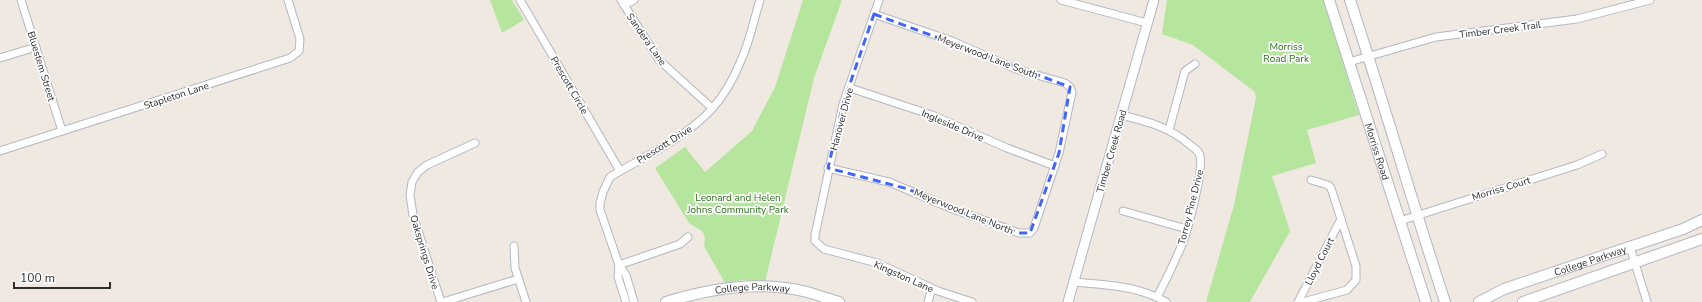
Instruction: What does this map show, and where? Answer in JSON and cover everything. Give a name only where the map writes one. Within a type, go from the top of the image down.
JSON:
[{"type":"main road","name":"Morriss Road","points":[[1329,0],[1426,302]]},
{"type":"main road","name":"Morriss Road","points":[[1350,0],[1416,215],[1445,302]]},
{"type":"main road","name":"College Parkway","points":[[1479,302],[1504,288],[1683,229],[1702,220]]},
{"type":"main road","name":"College Parkway","points":[[1523,302],[1702,239]]},
{"type":"main road","name":"College Parkway","points":[[666,302],[704,291],[764,286],[806,292],[839,302]]},
{"type":"street","name":"Bluestem Street","points":[[21,0],[62,131]]},
{"type":"street","name":"Stapleton Lane","points":[[0,152],[290,58],[299,51],[300,39],[288,0]]},
{"type":"street","name":"Prescott Circle","points":[[520,0],[620,171]]},
{"type":"street","points":[[623,3],[634,0]]},
{"type":"street","name":"Prescott Drive","points":[[634,302],[626,275],[619,265],[602,219],[600,203],[603,192],[610,177],[677,138],[712,108],[730,83],[742,57],[760,0]]},
{"type":"street","name":"Hanover Drive","points":[[816,241],[815,235],[828,168],[843,104],[850,88],[879,0]]},
{"type":"street","points":[[1061,0],[1147,23]]},
{"type":"street","name":"Timber Creek Road","points":[[1068,302],[1154,0]]},
{"type":"street","name":"Timber Creek Trail","points":[[1350,62],[1436,37],[1577,19],[1650,0]]},
{"type":"street","name":"Sandera Lane","points":[[623,3],[659,60],[712,108]]},
{"type":"street","name":"Meyerwood Lane South","points":[[874,14],[952,41],[1016,69],[1065,83],[1070,87],[1072,92],[1055,166]]},
{"type":"street","points":[[0,58],[36,47]]},
{"type":"street","points":[[1169,130],[1184,71],[1194,64]]},
{"type":"street","name":"Ingleside Drive","points":[[850,88],[932,115],[1007,148],[1055,166]]},
{"type":"street","name":"Torrey Pine Drive","points":[[1121,115],[1142,120],[1169,130],[1187,142],[1198,153],[1201,161],[1187,229],[1180,248],[1157,297]]},
{"type":"street","name":"Oaksprings Drive","points":[[442,302],[413,216],[410,195],[412,182],[418,172],[427,165],[475,143]]},
{"type":"street","name":"Morriss Court","points":[[1400,220],[1576,165],[1602,154]]},
{"type":"street","name":"Meyerwood Lane North","points":[[828,168],[889,182],[953,209],[1019,233],[1030,233],[1034,228],[1055,166]]},
{"type":"street","name":"Lloyd Court","points":[[1303,302],[1347,290],[1356,280],[1356,266],[1330,186],[1311,180]]},
{"type":"street","points":[[1123,211],[1187,229]]},
{"type":"street","name":"Lloyd Court","points":[[1298,302],[1340,219]]},
{"type":"street","points":[[619,265],[680,244],[688,237]]},
{"type":"street","name":"Kingston Lane","points":[[816,241],[824,249],[877,263],[932,288],[972,302]]},
{"type":"street","points":[[514,246],[515,268],[526,302]]},
{"type":"street","points":[[1630,247],[1647,302]]},
{"type":"street","name":"Prescott Drive","points":[[619,265],[618,277],[626,302]]},
{"type":"street","points":[[442,302],[518,279]]},
{"type":"street","points":[[1073,282],[1138,289],[1166,302]]},
{"type":"street","points":[[928,302],[932,288]]},
{"type":"highlighted area","points":[[874,14],[1070,87],[1059,153],[1030,233],[1019,233],[976,218],[908,189],[828,168],[843,104]]},
{"type":"green space","points":[[490,0],[512,0],[524,20],[502,33]]},
{"type":"green space","name":"Leonard and Helen Johns Community Park","points":[[803,0],[842,0],[814,78],[765,282],[743,280],[725,283],[704,246],[705,239],[703,232],[689,223],[655,168],[685,147],[705,172],[752,131],[775,87]]},
{"type":"green space","name":"Morriss Road Park","points":[[1167,0],[1324,0],[1359,115],[1307,130],[1316,163],[1272,176],[1290,231],[1250,302],[1206,302],[1234,205],[1256,98],[1255,92],[1193,45],[1162,34]]}]
